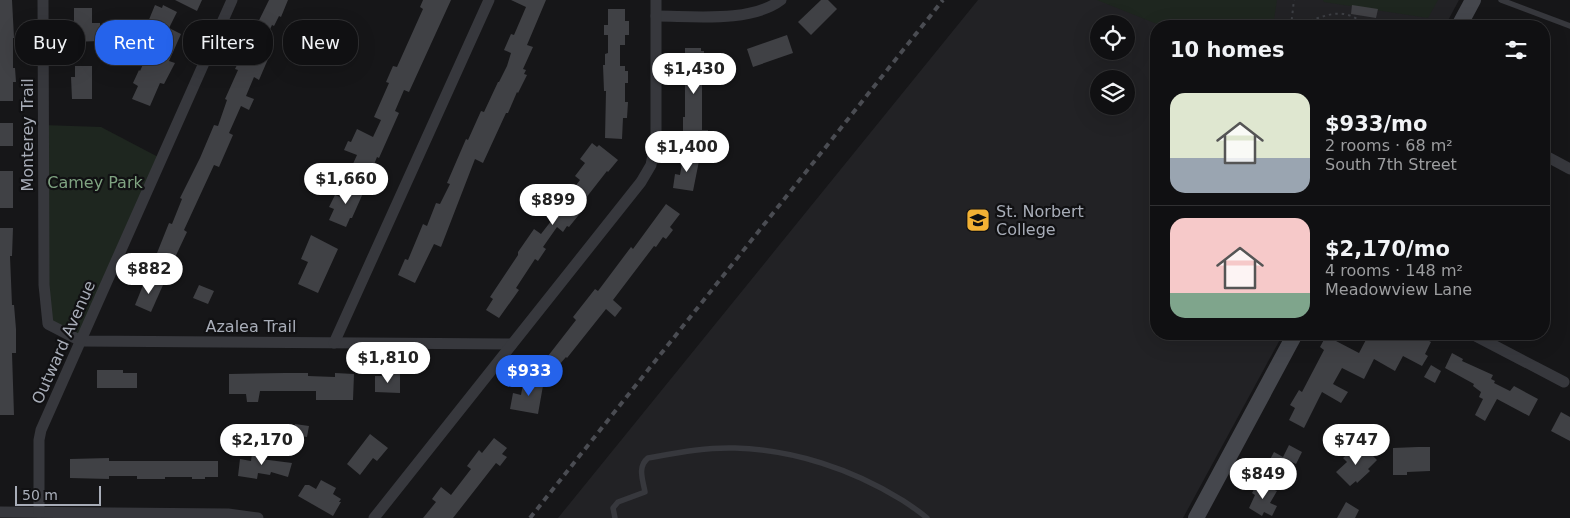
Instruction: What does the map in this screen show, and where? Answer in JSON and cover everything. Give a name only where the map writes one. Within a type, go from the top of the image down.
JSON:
[{"type":"main road","points":[[1462,20],[1473,0]]},
{"type":"main road","points":[[1196,518],[1292,340]]},
{"type":"street","name":"Monterey Trail","points":[[43,0],[44,270]]},
{"type":"street","name":"Outward Avenue","points":[[39,512],[41,430],[232,0]]},
{"type":"street","points":[[334,343],[489,0]]},
{"type":"street","points":[[374,518],[640,182],[650,165],[656,140],[656,0]]},
{"type":"street","points":[[656,16],[745,15],[772,6],[781,0]]},
{"type":"street","points":[[1550,158],[1570,169]]},
{"type":"street","name":"Azalea Trail","points":[[44,270],[48,324],[81,341],[512,344]]},
{"type":"street","points":[[1484,340],[1564,382]]},
{"type":"street","points":[[0,512],[228,514],[258,518]]},
{"type":"lane","points":[[1501,0],[1570,26]]},
{"type":"lane","points":[[615,518],[613,508],[618,502],[645,492],[641,469],[643,463],[648,458],[694,450],[733,448],[766,450],[796,456],[856,475],[889,492],[927,518]]},
{"type":"path","points":[[1292,20],[1294,0]]},
{"type":"path","points":[[1311,20],[1325,15],[1339,13],[1357,20]]},
{"type":"shaded area","name":"St. Norbert College","points":[[978,0],[1459,0],[1448,20],[1150,20],[1150,340],[1280,340],[1183,518],[558,518]]},
{"type":"green space","points":[[1097,0],[1277,0],[1274,20],[1150,20]]},
{"type":"green space","points":[[1323,0],[1438,0],[1428,18],[1324,2]]},
{"type":"green space","name":"Camey Park","points":[[43,125],[101,127],[162,159],[81,341],[48,324]]},
{"type":"building","points":[[0,0],[12,0],[13,68],[15,68],[16,82],[13,82],[13,101],[0,101]]},
{"type":"building","points":[[175,0],[202,0],[197,11]]},
{"type":"building","points":[[269,0],[288,0],[281,17],[279,16],[274,26],[273,20],[259,20]]},
{"type":"building","points":[[423,0],[451,0],[409,92],[404,90],[395,111],[399,113],[379,158],[377,157],[373,167],[370,166],[366,172],[352,166],[357,155],[344,150],[348,141],[351,142],[357,129],[373,137],[381,120],[374,117],[389,83],[386,82],[393,66],[397,67],[423,9],[420,7]]},
{"type":"building","points":[[511,0],[546,0],[527,45],[533,47],[523,69],[526,70],[524,74],[527,75],[508,113],[506,113],[483,163],[475,159],[441,247],[434,244],[415,283],[398,275],[405,259],[408,260],[423,224],[427,226],[436,203],[440,204],[450,184],[447,183],[466,139],[468,140],[481,111],[484,112],[507,66],[511,53],[504,50],[511,34],[514,35],[526,7]]},
{"type":"building","points":[[821,0],[828,0],[837,9],[811,35],[798,22]]},
{"type":"building","points":[[155,5],[162,8],[163,5],[177,12],[173,20],[149,20]]},
{"type":"building","points":[[1352,5],[1378,9],[1376,18],[1351,14]]},
{"type":"building","points":[[74,8],[92,8],[92,23],[95,23],[95,41],[85,42],[85,20],[74,20]]},
{"type":"building","points":[[608,9],[625,9],[625,21],[629,21],[629,35],[625,35],[625,45],[620,45],[620,66],[625,66],[625,71],[628,71],[628,83],[625,83],[625,102],[628,102],[627,118],[623,118],[622,139],[605,138],[606,91],[604,91],[603,65],[605,65],[605,54],[608,53],[608,35],[604,35],[604,25],[608,25]]},
{"type":"building","points":[[173,30],[181,34],[173,52]]},
{"type":"building","points":[[787,35],[793,53],[753,67],[747,49]]},
{"type":"building","points":[[685,48],[701,48],[701,51],[704,51],[704,66],[709,66],[709,77],[702,77],[702,130],[708,130],[708,140],[683,140]]},
{"type":"building","points":[[173,62],[175,63],[164,84],[160,83],[150,106],[132,99],[138,86],[133,83],[143,65],[173,65]]},
{"type":"building","points":[[237,65],[265,65],[259,80],[254,77],[246,96],[254,99],[249,110],[241,106],[229,133],[233,135],[219,167],[214,165],[184,230],[187,232],[171,266],[155,258],[169,223],[172,224],[182,199],[180,198],[214,125],[218,126],[227,100],[225,99],[238,70],[235,69]]},
{"type":"building","points":[[75,66],[92,66],[92,99],[72,99],[71,77],[75,77]]},
{"type":"building","points":[[0,123],[13,123],[13,146],[0,146]]},
{"type":"building","points":[[592,143],[597,147],[599,145],[618,160],[582,203],[586,206],[569,227],[567,226],[563,232],[557,227],[543,247],[546,249],[538,261],[535,259],[516,288],[519,290],[499,318],[486,310],[493,299],[490,297],[534,229],[541,234],[580,180],[575,176],[585,163],[580,159]]},
{"type":"building","points":[[684,153],[700,156],[693,191],[673,188],[675,174],[680,175]]},
{"type":"building","points":[[0,171],[13,171],[13,208],[0,208]]},
{"type":"building","points":[[346,183],[364,191],[346,227],[329,220],[334,209],[329,207],[335,195],[340,197]]},
{"type":"building","points":[[666,204],[680,214],[670,227],[673,230],[666,239],[663,237],[656,247],[654,246],[613,300],[622,308],[615,317],[606,309],[567,358],[559,365],[548,356],[576,320],[573,317],[595,289],[598,291],[631,247],[633,249]]},
{"type":"building","points":[[0,228],[13,228],[12,256],[10,256],[12,305],[14,305],[16,329],[16,353],[12,353],[14,415],[0,415]]},
{"type":"building","points":[[311,235],[338,249],[318,293],[298,284],[308,262],[301,259]]},
{"type":"building","points":[[146,278],[163,285],[151,312],[135,305]]},
{"type":"building","points":[[199,285],[214,291],[208,304],[193,298]]},
{"type":"building","points":[[1324,340],[1337,340],[1359,353],[1366,340],[1427,340],[1431,342],[1425,354],[1428,356],[1422,366],[1403,356],[1395,371],[1374,359],[1364,379],[1342,368],[1333,384],[1348,392],[1341,403],[1322,392],[1304,428],[1289,420],[1295,408],[1290,405],[1299,390],[1302,392],[1324,350],[1320,347]]},
{"type":"building","points":[[1452,353],[1463,359],[1462,361],[1493,375],[1491,379],[1495,381],[1494,383],[1510,391],[1514,386],[1538,399],[1529,416],[1497,399],[1485,421],[1475,415],[1483,399],[1479,397],[1481,392],[1473,386],[1474,384],[1445,368]]},
{"type":"building","points":[[1431,365],[1441,371],[1435,383],[1424,377]]},
{"type":"building","points":[[97,370],[123,370],[123,373],[137,373],[137,388],[97,388]]},
{"type":"building","points":[[308,373],[308,376],[335,377],[335,373],[354,374],[353,400],[316,400],[316,391],[260,391],[258,402],[247,402],[246,394],[229,394],[229,374]]},
{"type":"building","points":[[389,374],[400,374],[400,393],[375,392],[375,376],[389,376]]},
{"type":"building","points":[[530,377],[544,380],[538,414],[510,409],[513,393],[521,395],[524,379],[529,380]]},
{"type":"building","points":[[1561,412],[1570,417],[1570,441],[1551,431]]},
{"type":"building","points":[[295,424],[309,426],[307,437],[294,435]]},
{"type":"building","points":[[370,434],[388,448],[377,461],[373,458],[360,475],[347,464]]},
{"type":"building","points":[[494,438],[507,448],[502,454],[507,457],[500,466],[496,463],[453,518],[423,518],[436,502],[432,499],[441,487],[451,495],[471,469],[467,466],[479,450],[482,453]]},
{"type":"building","points":[[1289,445],[1302,452],[1296,464],[1290,461],[1282,475],[1266,467],[1274,452],[1283,457]]},
{"type":"building","points":[[1362,445],[1377,460],[1368,469],[1370,471],[1357,483],[1356,481],[1350,486],[1336,472],[1347,462],[1343,458],[1351,451],[1353,454]]},
{"type":"building","points":[[253,446],[262,448],[261,459],[292,463],[288,477],[271,472],[270,475],[258,473],[257,479],[238,476],[240,459],[251,461]]},
{"type":"building","points":[[1430,447],[1430,471],[1407,472],[1407,475],[1393,475],[1393,448]]},
{"type":"building","points":[[109,458],[109,461],[218,461],[218,477],[205,477],[205,479],[165,477],[165,479],[137,479],[137,476],[109,476],[109,479],[70,478],[70,459]]},
{"type":"building","points":[[321,480],[336,488],[333,494],[341,499],[333,516],[298,496],[305,485],[316,489]]},
{"type":"building","points":[[1258,482],[1277,491],[1270,503],[1277,506],[1272,516],[1264,512],[1262,516],[1249,508],[1255,495],[1252,493]]},
{"type":"building","points":[[1346,502],[1359,510],[1355,518],[1337,518]]},
{"type":"railway","points":[[530,518],[943,0]]},
{"type":"place","name":"St. Norbert College","points":[[978,220]]}]
